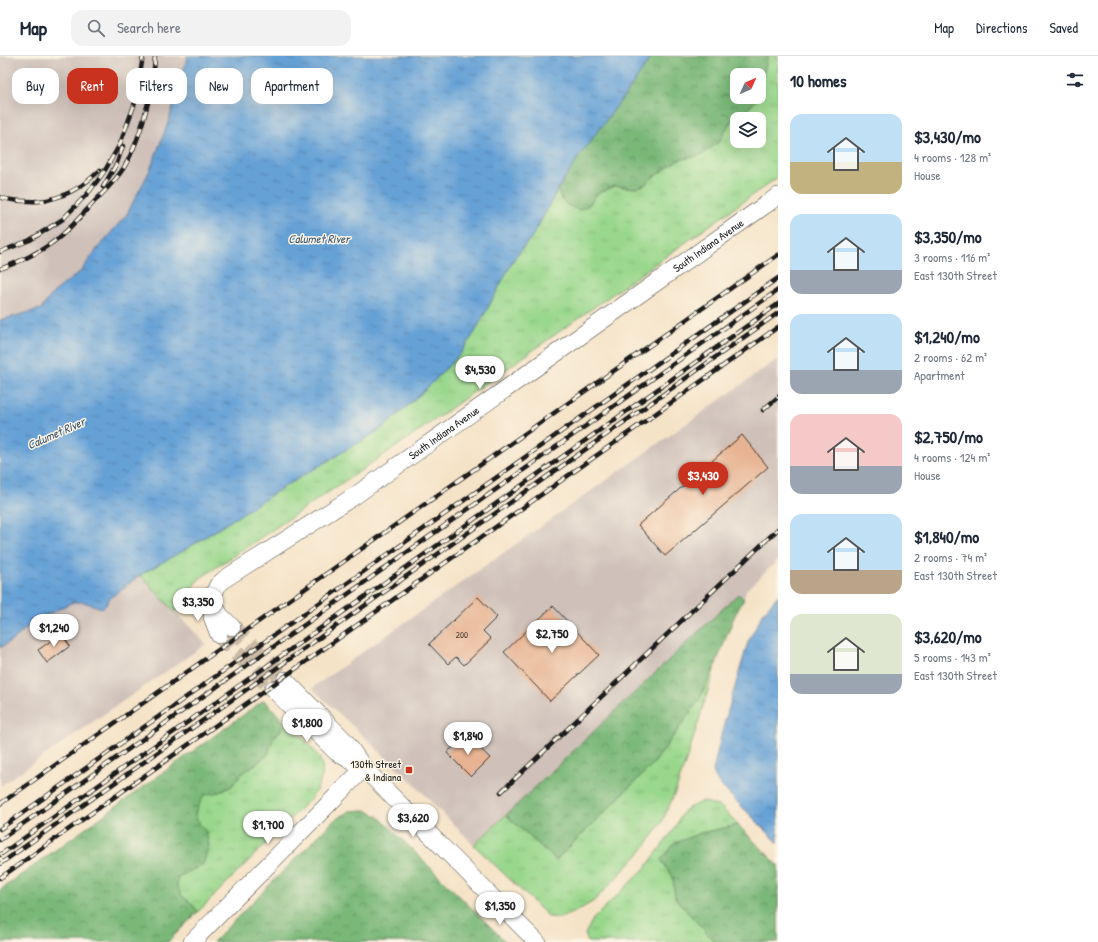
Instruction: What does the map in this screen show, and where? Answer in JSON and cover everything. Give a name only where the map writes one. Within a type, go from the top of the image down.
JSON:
[{"type":"main road","name":"South Indiana Avenue","points":[[225,631],[212,617],[212,601],[218,585],[226,578],[356,495],[778,196]]},
{"type":"main road","points":[[279,685],[336,752],[364,768],[537,942]]},
{"type":"main road","points":[[192,942],[364,768]]},
{"type":"shaded area","points":[[0,56],[187,56],[184,68],[126,68],[126,104],[174,104],[150,170],[127,214],[97,249],[81,271],[53,293],[41,309],[0,320]]},
{"type":"shaded area","points":[[778,359],[778,560],[746,590],[744,599],[738,594],[474,845],[408,778],[312,688]]},
{"type":"shaded area","points":[[140,575],[206,644],[0,786],[0,648],[39,619],[73,602],[106,605],[109,599]]},
{"type":"green space","points":[[652,56],[768,56],[765,68],[730,68],[730,104],[752,104],[744,112],[730,112],[730,123],[719,142],[701,155],[678,160],[646,184],[636,188],[614,186],[597,194],[589,205],[579,210],[570,207],[561,198],[558,189],[580,155],[631,87]]},
{"type":"green space","points":[[768,56],[778,56],[778,177],[406,440],[199,579],[175,612],[140,575],[188,548],[284,487],[383,428],[427,388],[461,353],[475,332],[515,257],[531,238],[558,189],[561,200],[589,205],[597,194],[614,186],[636,188],[646,184],[678,160],[701,155],[726,130],[730,123],[730,148],[766,148],[766,112],[744,112],[752,104],[766,104],[765,68]]},
{"type":"green space","points":[[738,594],[744,599],[734,617],[717,661],[699,700],[655,762],[556,860],[506,815]]},
{"type":"green space","points":[[717,661],[676,790],[662,822],[641,852],[594,901],[575,912],[560,918],[549,917],[474,845],[506,815],[556,860],[655,762],[699,700]]},
{"type":"green space","points":[[264,700],[281,718],[282,728],[273,739],[267,756],[241,774],[232,786],[219,792],[204,795],[195,813],[197,820],[206,832],[209,846],[203,864],[178,877],[177,886],[182,896],[192,904],[198,912],[168,942],[0,942],[0,890]]},
{"type":"green space","points":[[281,718],[310,746],[320,758],[323,769],[320,783],[310,799],[198,912],[192,904],[182,896],[177,886],[178,877],[203,864],[209,846],[206,832],[197,820],[195,813],[204,795],[219,792],[232,786],[241,774],[267,756],[273,739],[282,728]]},
{"type":"green space","points":[[703,801],[721,807],[738,825],[700,833],[673,877],[675,898],[715,942],[588,942],[585,934],[593,919],[646,867],[673,831],[684,810]]},
{"type":"green space","points":[[365,810],[378,816],[506,942],[213,942],[333,821],[349,811]]},
{"type":"green space","points":[[738,825],[778,865],[778,942],[715,942],[675,898],[673,877],[661,860],[675,843],[700,833]]},
{"type":"water","name":"Calumet River","points":[[187,56],[652,56],[631,87],[580,155],[558,189],[531,238],[515,257],[475,332],[461,353],[427,388],[383,428],[284,487],[188,548],[140,575],[109,599],[106,605],[102,608],[83,602],[73,602],[39,619],[0,648],[0,320],[41,309],[53,293],[81,271],[97,249],[127,214],[150,170],[174,104],[187,104],[187,68],[184,68]]},
{"type":"water","points":[[778,595],[778,843],[718,783],[713,771],[722,731],[748,642],[762,615]]},
{"type":"building","points":[[742,435],[768,467],[665,556],[638,525]]},
{"type":"building","points":[[478,597],[497,617],[483,631],[491,639],[464,665],[456,657],[448,664],[429,644]]},
{"type":"building","points":[[553,606],[599,655],[550,701],[504,652]]},
{"type":"building","points":[[61,634],[70,646],[47,663],[38,650]]},
{"type":"building","points":[[465,734],[490,758],[471,777],[447,753]]},
{"type":"tunnel","points":[[232,627],[285,680]]},
{"type":"tunnel","points":[[219,635],[273,689]]},
{"type":"railway","points":[[0,252],[30,240],[63,219],[89,192],[104,172],[120,144],[136,100],[143,56]]},
{"type":"railway","points":[[0,269],[32,255],[61,236],[106,190],[123,169],[135,144],[145,114],[152,83],[155,56]]},
{"type":"railway","points":[[103,187],[117,163],[123,146]]},
{"type":"railway","points":[[0,197],[11,200],[44,201],[62,196],[76,189],[100,170]]},
{"type":"railway","points":[[0,804],[778,255]]},
{"type":"railway","points":[[0,829],[778,278]]},
{"type":"railway","points":[[0,840],[778,290]]},
{"type":"railway","points":[[0,855],[778,304]]},
{"type":"railway","points":[[0,864],[778,313]]},
{"type":"railway","points":[[0,878],[778,327]]},
{"type":"railway","points":[[763,410],[778,397]]},
{"type":"railway","points":[[501,792],[778,529]]},
{"type":"place","name":"130th Street & Indiana","points":[[409,770]]}]
